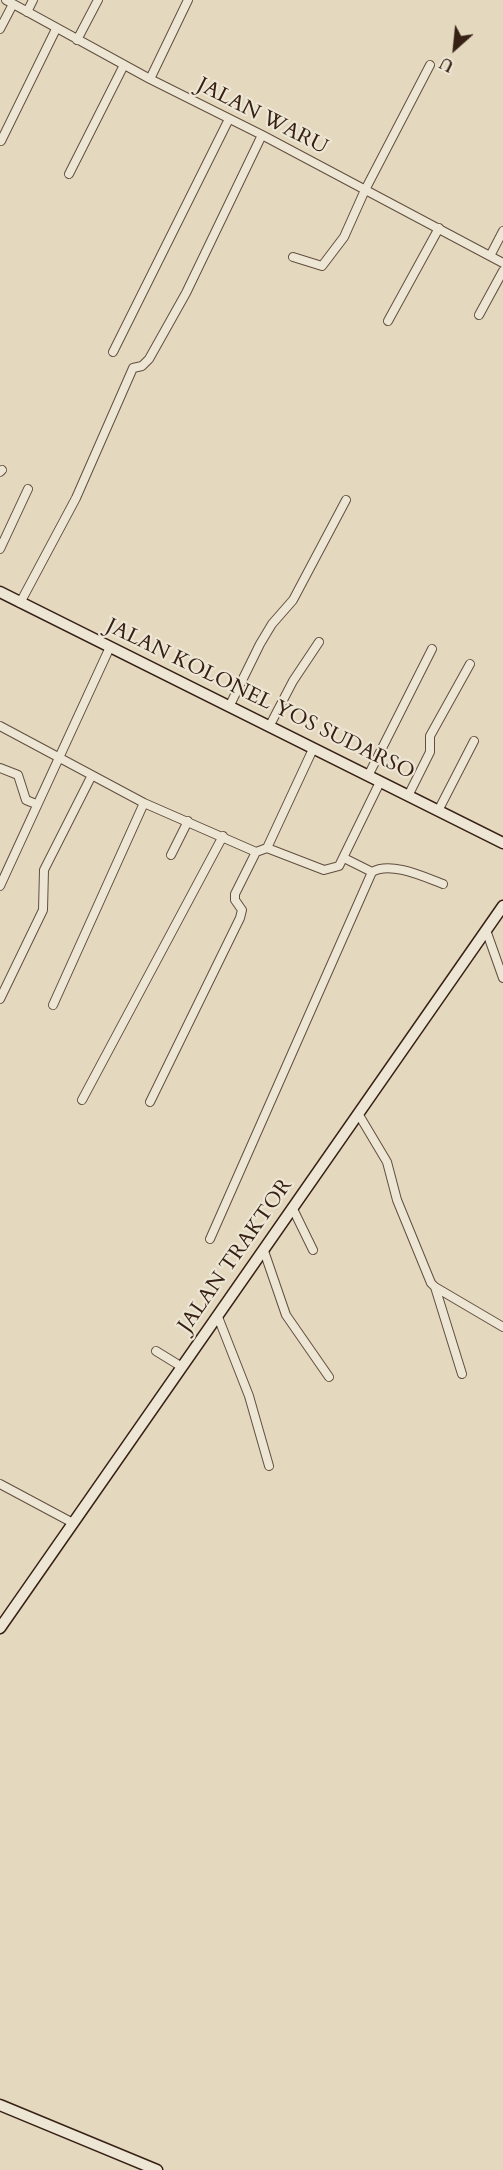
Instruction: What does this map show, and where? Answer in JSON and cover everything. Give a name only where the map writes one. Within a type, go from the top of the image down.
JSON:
[{"type":"street","points":[[27,12],[33,0]]},
{"type":"street","points":[[77,40],[98,0]]},
{"type":"street","points":[[150,79],[188,0]]},
{"type":"street","points":[[0,29],[10,2]]},
{"type":"street","name":"JALAN WARU","points":[[10,2],[150,79],[262,135],[503,263]]},
{"type":"street","points":[[1,141],[56,29]]},
{"type":"street","points":[[69,174],[124,65]]},
{"type":"street","points":[[292,257],[318,267],[324,263],[344,237],[365,190],[430,65]]},
{"type":"street","points":[[113,352],[229,119]]},
{"type":"street","points":[[20,603],[76,498],[133,368],[142,366],[149,359],[186,293],[262,135]]},
{"type":"street","points":[[388,321],[439,228]]},
{"type":"street","points":[[490,256],[503,231]]},
{"type":"street","points":[[479,315],[503,271]]},
{"type":"street","points":[[0,549],[28,489]]},
{"type":"street","points":[[230,707],[260,644],[272,624],[293,600],[346,500]]},
{"type":"street","name":"JALAN KOLONEL YOS SUDARSO","points":[[0,592],[503,843]]},
{"type":"street","points":[[269,727],[293,681],[319,642]]},
{"type":"street","points":[[0,886],[110,647]]},
{"type":"street","points":[[368,776],[432,649]]},
{"type":"street","points":[[408,796],[430,752],[430,736],[470,664]]},
{"type":"street","points":[[0,726],[91,777],[256,852]]},
{"type":"street","points":[[438,811],[474,741]]},
{"type":"street","points":[[267,848],[313,749]]},
{"type":"street","points":[[0,768],[18,775],[26,800],[36,804]]},
{"type":"street","points":[[0,999],[43,910],[44,870],[91,777]]},
{"type":"street","points":[[150,1102],[240,918],[242,910],[235,900],[235,894],[256,852],[267,848],[324,870],[339,866],[380,782]]},
{"type":"street","points":[[53,1005],[144,803]]},
{"type":"street","points":[[171,855],[188,821]]},
{"type":"street","points":[[82,1100],[223,836]]},
{"type":"street","points":[[344,858],[372,872]]},
{"type":"street","points":[[210,1239],[372,872],[381,868],[396,870],[442,884]]},
{"type":"street","name":"JALAN TRAKTOR","points":[[0,1628],[503,906]]},
{"type":"street","points":[[486,930],[503,978]]},
{"type":"street","points":[[359,1115],[387,1162],[397,1200],[431,1284],[503,1327]]},
{"type":"street","points":[[293,1209],[313,1250]]},
{"type":"street","points":[[264,1251],[286,1315],[329,1377]]},
{"type":"street","points":[[435,1287],[462,1374]]},
{"type":"street","points":[[218,1317],[249,1396],[269,1466]]},
{"type":"street","points":[[156,1352],[182,1367]]},
{"type":"street","points":[[0,1484],[73,1523]]},
{"type":"street","points":[[0,2105],[157,2170]]}]
